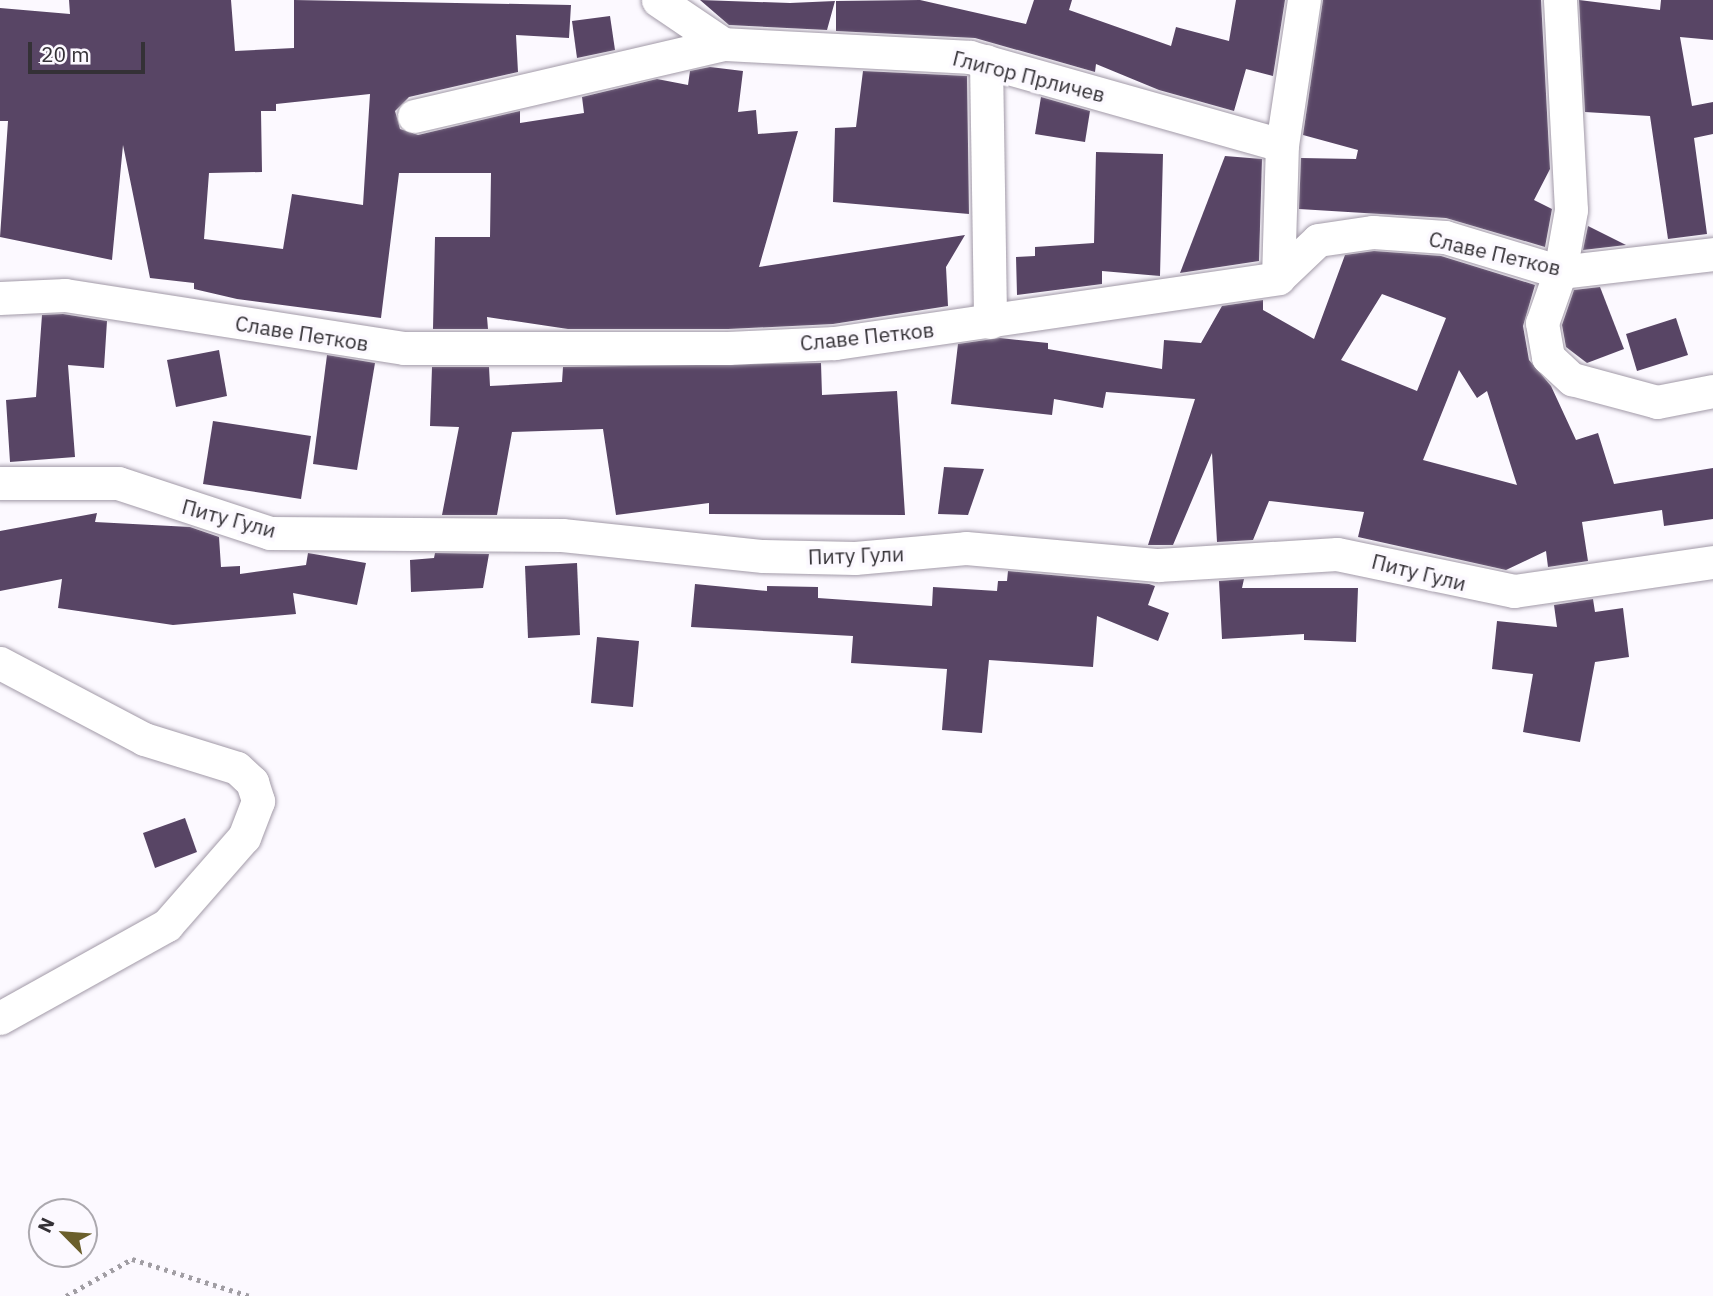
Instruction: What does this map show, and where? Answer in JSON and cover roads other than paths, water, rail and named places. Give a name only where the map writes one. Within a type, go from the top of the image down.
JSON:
[{"type":"street","points":[[658,0],[723,44]]},
{"type":"street","points":[[1278,278],[1282,145],[1304,0]]},
{"type":"street","points":[[1560,0],[1571,210],[1560,272],[1542,323],[1548,356],[1572,379],[1657,402],[1713,391]]},
{"type":"street","name":"Глигор Прличев","points":[[414,116],[723,44],[896,49],[986,61],[1282,145]]},
{"type":"street","points":[[986,61],[990,322]]},
{"type":"street","name":"Славе Петков","points":[[4,295],[65,295],[404,348],[835,344],[1278,278],[1318,240],[1373,232],[1445,237],[1560,272],[1713,254]]},
{"type":"street","name":"Питу Гули","points":[[0,483],[118,482],[270,533],[562,535],[764,556],[855,558],[966,548],[1157,565],[1337,554],[1514,591],[1706,558]]},
{"type":"street","points":[[0,663],[144,739],[237,768],[252,782],[258,801],[244,837],[167,925],[0,1018]]}]
